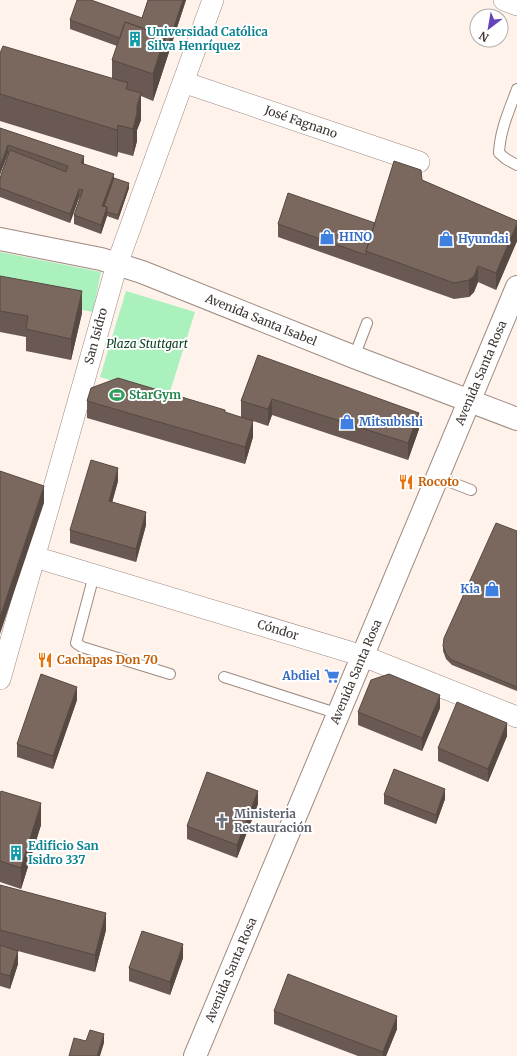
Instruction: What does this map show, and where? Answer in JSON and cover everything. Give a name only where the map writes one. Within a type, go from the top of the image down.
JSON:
[{"type":"main road","name":"Avenida Santa Isabel","points":[[0,239],[117,264],[149,275],[354,357],[517,419]]},
{"type":"main road","name":"Avenida Santa Rosa","points":[[195,1056],[517,287]]},
{"type":"street","name":"San Isidro","points":[[2,671],[117,264],[213,0]]},
{"type":"street","points":[[504,0],[517,6]]},
{"type":"street","name":"José Fagnano","points":[[183,82],[419,162]]},
{"type":"street","name":"Cóndor","points":[[35,558],[363,656],[517,717]]},
{"type":"lane","points":[[517,89],[500,139],[500,153],[517,166]]},
{"type":"lane","points":[[354,357],[366,323]]},
{"type":"lane","points":[[437,477],[471,490]]},
{"type":"lane","points":[[94,575],[76,642],[82,647],[170,674]]},
{"type":"lane","points":[[224,677],[338,714]]},
{"type":"green space","points":[[0,252],[101,272],[93,312],[0,294]]},
{"type":"green space","name":"Plaza Stuttgart","points":[[126,291],[195,312],[168,398],[100,377]]},
{"type":"building","points":[[77,0],[91,0],[142,18],[148,0],[183,0],[165,54],[165,36],[125,22],[120,38],[70,20]]},
{"type":"building","points":[[125,22],[165,36],[153,74],[112,60]]},
{"type":"building","points":[[3,46],[128,83],[126,89],[141,93],[133,129],[118,125],[117,130],[0,94],[0,53]]},
{"type":"building","points":[[0,128],[84,156],[81,163],[114,174],[102,206],[107,207],[101,225],[74,215],[83,190],[79,189],[70,214],[0,188],[0,178],[10,150],[66,172],[68,166],[8,145],[0,166]]},
{"type":"building","name":"Hyundai","points":[[394,161],[421,170],[422,180],[517,221],[496,273],[478,266],[474,276],[469,280],[454,283],[366,251]]},
{"type":"building","points":[[114,178],[129,183],[118,215],[107,212],[107,207],[104,206]]},
{"type":"building","points":[[288,193],[375,223],[366,255],[278,224]]},
{"type":"building","points":[[0,276],[82,291],[71,339],[26,329],[28,316],[0,311]]},
{"type":"building","points":[[258,355],[419,413],[408,443],[272,399],[268,409],[241,401]]},
{"type":"building","points":[[118,378],[225,410],[225,412],[253,421],[245,447],[87,401],[91,388]]},
{"type":"building","points":[[91,460],[118,468],[109,501],[146,512],[136,549],[70,530]]},
{"type":"building","points":[[0,471],[44,486],[0,617]]},
{"type":"building","name":"Kia","points":[[496,523],[517,531],[517,687],[452,660],[446,654],[443,646],[444,638]]},
{"type":"building","points":[[41,674],[77,687],[53,756],[17,744]]},
{"type":"building","points":[[389,674],[440,695],[422,738],[358,712],[371,680]]},
{"type":"building","points":[[457,702],[507,723],[488,769],[438,748]]},
{"type":"building","points":[[394,769],[445,789],[436,815],[384,795]]},
{"type":"building","name":"Ministeria Restauración","points":[[207,772],[258,791],[237,845],[187,826]]},
{"type":"building","name":"Edificio San Isidro 337","points":[[1,791],[41,803],[21,868],[0,861]]},
{"type":"building","points":[[0,885],[106,913],[95,955],[0,930]]},
{"type":"building","points":[[142,931],[183,944],[170,982],[129,968]]},
{"type":"building","points":[[0,945],[18,951],[10,976],[0,973]]},
{"type":"building","points":[[288,974],[397,1016],[383,1052],[274,1011]]},
{"type":"building","points":[[90,1030],[104,1034],[97,1056],[69,1056],[74,1038],[86,1041]]},
{"type":"place","name":"Universidad Católica Silva Henríquez","points":[[135,39]]},
{"type":"place","name":"HINO","points":[[327,237]]},
{"type":"place","name":"Hyundai","points":[[446,239]]},
{"type":"place","name":"StarGym","points":[[117,395]]},
{"type":"place","name":"Mitsubishi","points":[[347,422]]},
{"type":"place","name":"Rocoto","points":[[406,482]]},
{"type":"place","name":"Kia","points":[[492,589]]},
{"type":"place","name":"Cachapas Don 70","points":[[45,660]]},
{"type":"place","name":"Abdiel","points":[[332,676]]},
{"type":"place","name":"Ministeria Restauración","points":[[222,821]]},
{"type":"place","name":"Edificio San Isidro 337","points":[[16,853]]}]
